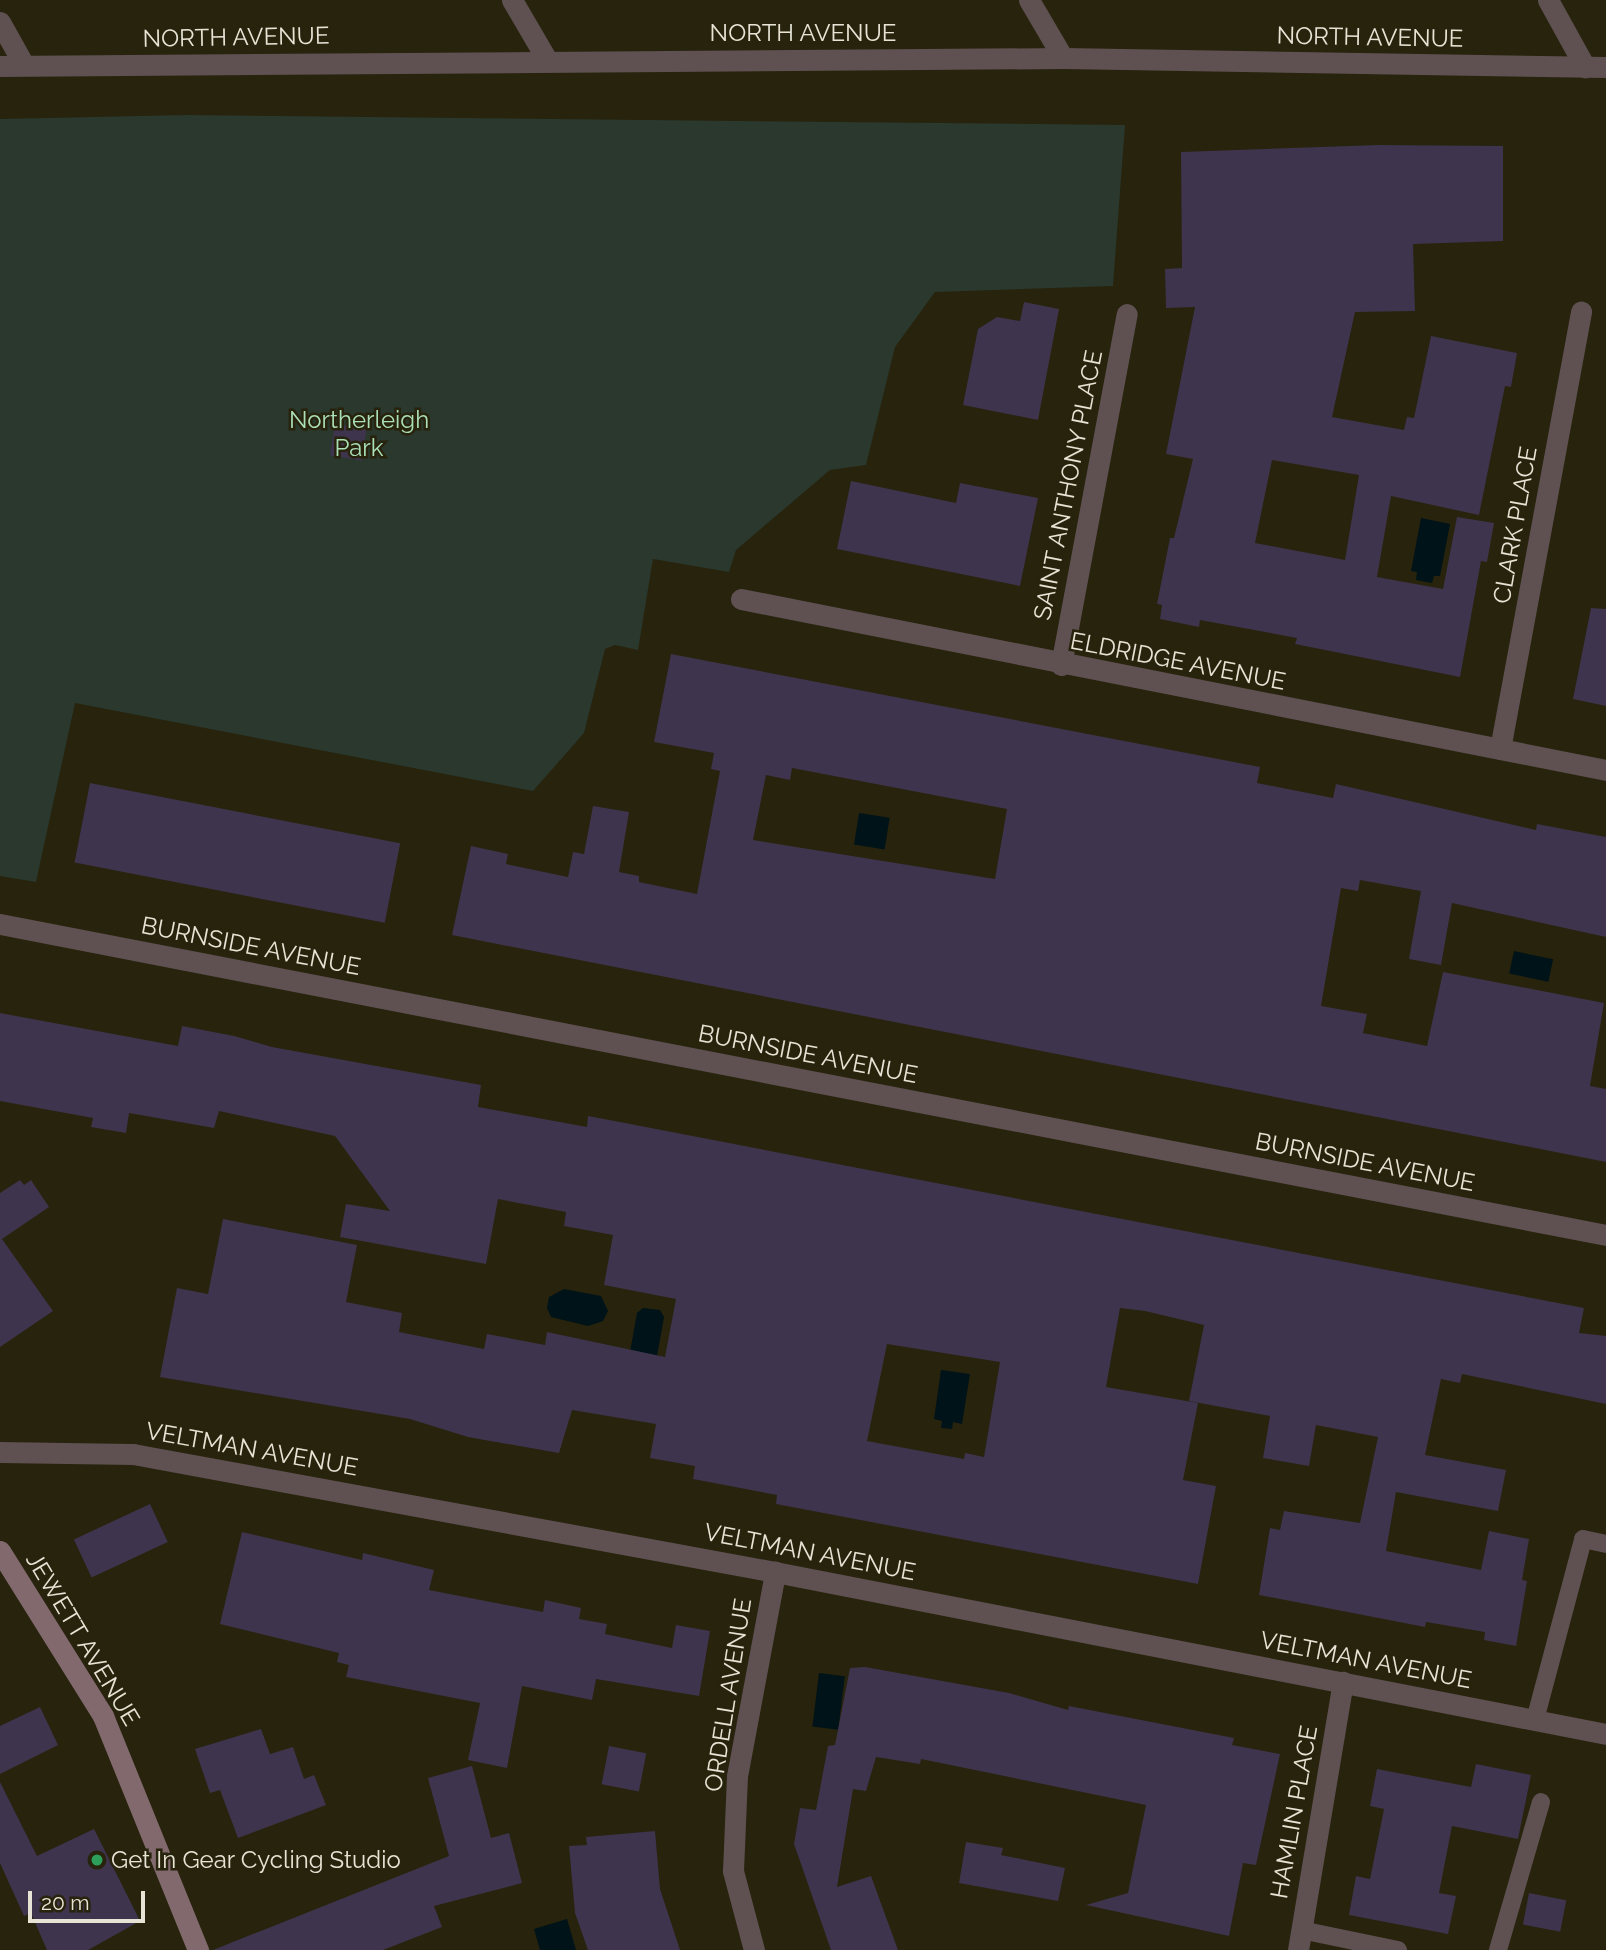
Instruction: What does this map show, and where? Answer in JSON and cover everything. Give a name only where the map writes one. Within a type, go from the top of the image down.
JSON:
[{"type":"street","points":[[512,0],[547,60]]},
{"type":"street","points":[[1029,0],[1063,58]]},
{"type":"street","points":[[1548,0],[1596,67]]},
{"type":"street","points":[[0,22],[24,65]]},
{"type":"street","name":"NORTH AVENUE","points":[[0,66],[1063,58],[1596,67]]},
{"type":"street","name":"CLARK PLACE","points":[[1500,749],[1581,311]]},
{"type":"street","name":"SAINT ANTHONY PLACE","points":[[1061,665],[1127,314]]},
{"type":"street","name":"ELDRIDGE AVENUE","points":[[741,599],[1061,665],[1606,770]]},
{"type":"street","name":"BURNSIDE AVENUE","points":[[0,924],[1606,1235]]},
{"type":"street","name":"VELTMAN AVENUE","points":[[0,1452],[132,1454],[775,1572],[1606,1734]]},
{"type":"street","name":"JEWETT AVENUE","points":[[0,1551],[103,1716],[195,1949]]},
{"type":"street","name":"ORDELL AVENUE","points":[[754,1950],[733,1871],[737,1776],[775,1572]]},
{"type":"street","name":"HAMLIN PLACE","points":[[1299,1940],[1343,1682]]},
{"type":"lane","points":[[1535,1720],[1583,1539],[1606,1544]]},
{"type":"lane","points":[[1498,1950],[1541,1802]]},
{"type":"lane","points":[[1299,1940],[1398,1950]]},
{"type":"green space","name":"Northerleigh Park","points":[[186,115],[1125,125],[1113,286],[935,292],[895,347],[866,465],[830,470],[736,550],[729,572],[653,559],[638,650],[615,645],[605,649],[584,733],[533,791],[75,703],[36,882],[0,876],[0,119]]},
{"type":"shaded area","points":[[1421,518],[1450,524],[1440,576],[1434,576],[1432,583],[1416,580],[1417,572],[1411,571]]},
{"type":"shaded area","points":[[859,813],[890,818],[885,849],[854,845]]},
{"type":"shaded area","points":[[1514,951],[1553,959],[1548,982],[1509,973]]},
{"type":"shaded area","points":[[564,1289],[601,1296],[608,1311],[603,1321],[588,1326],[551,1317],[547,1308],[549,1297]]},
{"type":"shaded area","points":[[643,1308],[660,1310],[664,1317],[657,1356],[630,1352],[637,1313]]},
{"type":"shaded area","points":[[941,1370],[970,1374],[962,1424],[953,1422],[952,1429],[941,1428],[942,1421],[934,1419]]},
{"type":"shaded area","points":[[819,1673],[845,1676],[838,1730],[812,1727]]},
{"type":"shaded area","points":[[567,1919],[576,1950],[540,1950],[534,1929]]},
{"type":"building","points":[[1378,145],[1503,146],[1503,241],[1413,244],[1415,311],[1355,312],[1332,417],[1404,430],[1407,417],[1414,418],[1431,336],[1517,353],[1511,387],[1505,386],[1479,515],[1391,496],[1377,577],[1443,589],[1457,517],[1494,523],[1487,562],[1481,561],[1460,677],[1295,644],[1297,638],[1200,620],[1199,627],[1160,619],[1162,605],[1157,604],[1170,538],[1174,538],[1193,459],[1166,454],[1195,307],[1166,308],[1165,269],[1182,268],[1181,152]],"holes":[[[1272,460],[1359,475],[1345,560],[1255,543]]]},
{"type":"building","points":[[1024,302],[1059,309],[1038,420],[963,405],[978,329],[997,317],[1020,321]]},
{"type":"building","points":[[335,424],[367,429],[362,461],[330,456]]},
{"type":"building","points":[[851,481],[956,503],[960,483],[1038,498],[1020,586],[837,549]]},
{"type":"building","points":[[1591,608],[1606,609],[1606,706],[1573,699]]},
{"type":"building","points":[[671,654],[1260,767],[1257,783],[1333,798],[1336,784],[1536,830],[1537,824],[1606,837],[1606,937],[1452,903],[1441,965],[1409,959],[1421,891],[1360,880],[1358,891],[1341,888],[1321,1006],[1367,1014],[1363,1033],[1427,1046],[1443,972],[1604,1003],[1590,1086],[1606,1089],[1606,1162],[452,935],[471,846],[508,854],[506,864],[568,877],[573,852],[584,854],[593,806],[629,812],[619,872],[639,876],[639,882],[697,894],[720,771],[711,769],[714,753],[654,742]],"holes":[[[792,768],[1007,809],[995,879],[753,840],[766,775],[790,780]]]},
{"type":"building","points":[[90,783],[400,843],[385,923],[75,863]]},
{"type":"building","points":[[0,1013],[178,1046],[182,1026],[272,1047],[481,1085],[478,1107],[587,1127],[588,1116],[1584,1308],[1579,1333],[1606,1336],[1606,1404],[1462,1374],[1460,1383],[1441,1379],[1425,1455],[1506,1470],[1498,1511],[1396,1492],[1386,1551],[1481,1570],[1489,1531],[1529,1539],[1522,1580],[1527,1581],[1516,1646],[1484,1640],[1485,1632],[1426,1622],[1425,1627],[1259,1595],[1270,1528],[1280,1530],[1284,1511],[1360,1523],[1378,1437],[1316,1425],[1309,1466],[1263,1458],[1270,1416],[1189,1401],[1204,1325],[1145,1311],[1120,1308],[1106,1387],[1198,1403],[1183,1480],[1216,1486],[1198,1584],[776,1504],[777,1495],[693,1479],[695,1466],[650,1458],[656,1424],[572,1410],[559,1453],[468,1437],[410,1419],[160,1377],[177,1288],[208,1294],[223,1219],[357,1245],[346,1302],[402,1313],[399,1332],[484,1349],[487,1334],[545,1345],[547,1332],[665,1357],[676,1299],[604,1285],[613,1235],[564,1226],[566,1212],[498,1199],[486,1264],[340,1237],[346,1204],[390,1211],[335,1136],[219,1111],[214,1128],[129,1113],[126,1133],[91,1127],[93,1118],[0,1101]],"holes":[[[887,1344],[1000,1362],[984,1457],[965,1453],[964,1459],[867,1441]]]},
{"type":"building","points":[[20,1180],[24,1185],[31,1180],[49,1207],[2,1239],[53,1311],[0,1347],[0,1193]]},
{"type":"building","points":[[150,1504],[168,1542],[92,1578],[74,1539]]},
{"type":"building","points":[[242,1532],[362,1560],[363,1553],[434,1570],[429,1590],[543,1612],[545,1600],[581,1608],[579,1619],[607,1624],[605,1634],[672,1648],[676,1625],[710,1631],[699,1696],[596,1679],[592,1700],[522,1686],[507,1768],[468,1760],[480,1703],[346,1677],[349,1665],[337,1662],[339,1653],[220,1624]]},
{"type":"building","points":[[865,1667],[1009,1693],[1068,1710],[1069,1706],[1234,1738],[1232,1745],[1280,1754],[1256,1865],[1243,1863],[1229,1936],[1086,1905],[1128,1893],[1146,1805],[921,1759],[920,1764],[876,1757],[866,1791],[853,1789],[837,1887],[871,1876],[898,1950],[831,1950],[794,1844],[800,1808],[816,1810],[828,1746],[835,1745],[850,1668]]},
{"type":"building","points":[[40,1707],[58,1745],[0,1774],[0,1726]]},
{"type":"building","points":[[261,1729],[270,1754],[293,1747],[304,1779],[314,1775],[326,1805],[238,1838],[220,1790],[210,1793],[195,1749]]},
{"type":"building","points":[[609,1746],[646,1753],[639,1792],[602,1784]]},
{"type":"building","points":[[1476,1764],[1531,1775],[1518,1839],[1452,1826],[1439,1893],[1456,1896],[1448,1934],[1349,1915],[1356,1876],[1370,1879],[1384,1809],[1370,1806],[1377,1769],[1471,1787]]},
{"type":"building","points":[[472,1766],[491,1838],[509,1833],[522,1883],[434,1906],[442,1927],[383,1950],[213,1950],[449,1856],[428,1778]]},
{"type":"building","points":[[0,1782],[37,1856],[94,1829],[140,1921],[88,1950],[47,1950],[31,1913],[24,1916],[0,1863]]},
{"type":"building","points":[[655,1831],[660,1889],[680,1950],[588,1950],[575,1913],[569,1846],[587,1845],[586,1837]]},
{"type":"building","points":[[966,1842],[1003,1848],[1001,1855],[1065,1868],[1058,1901],[959,1883]]},
{"type":"building","points":[[1529,1893],[1566,1900],[1560,1932],[1523,1924]]},
{"type":"place","name":"Get In Gear Cycling Studio","points":[[97,1860]]}]
